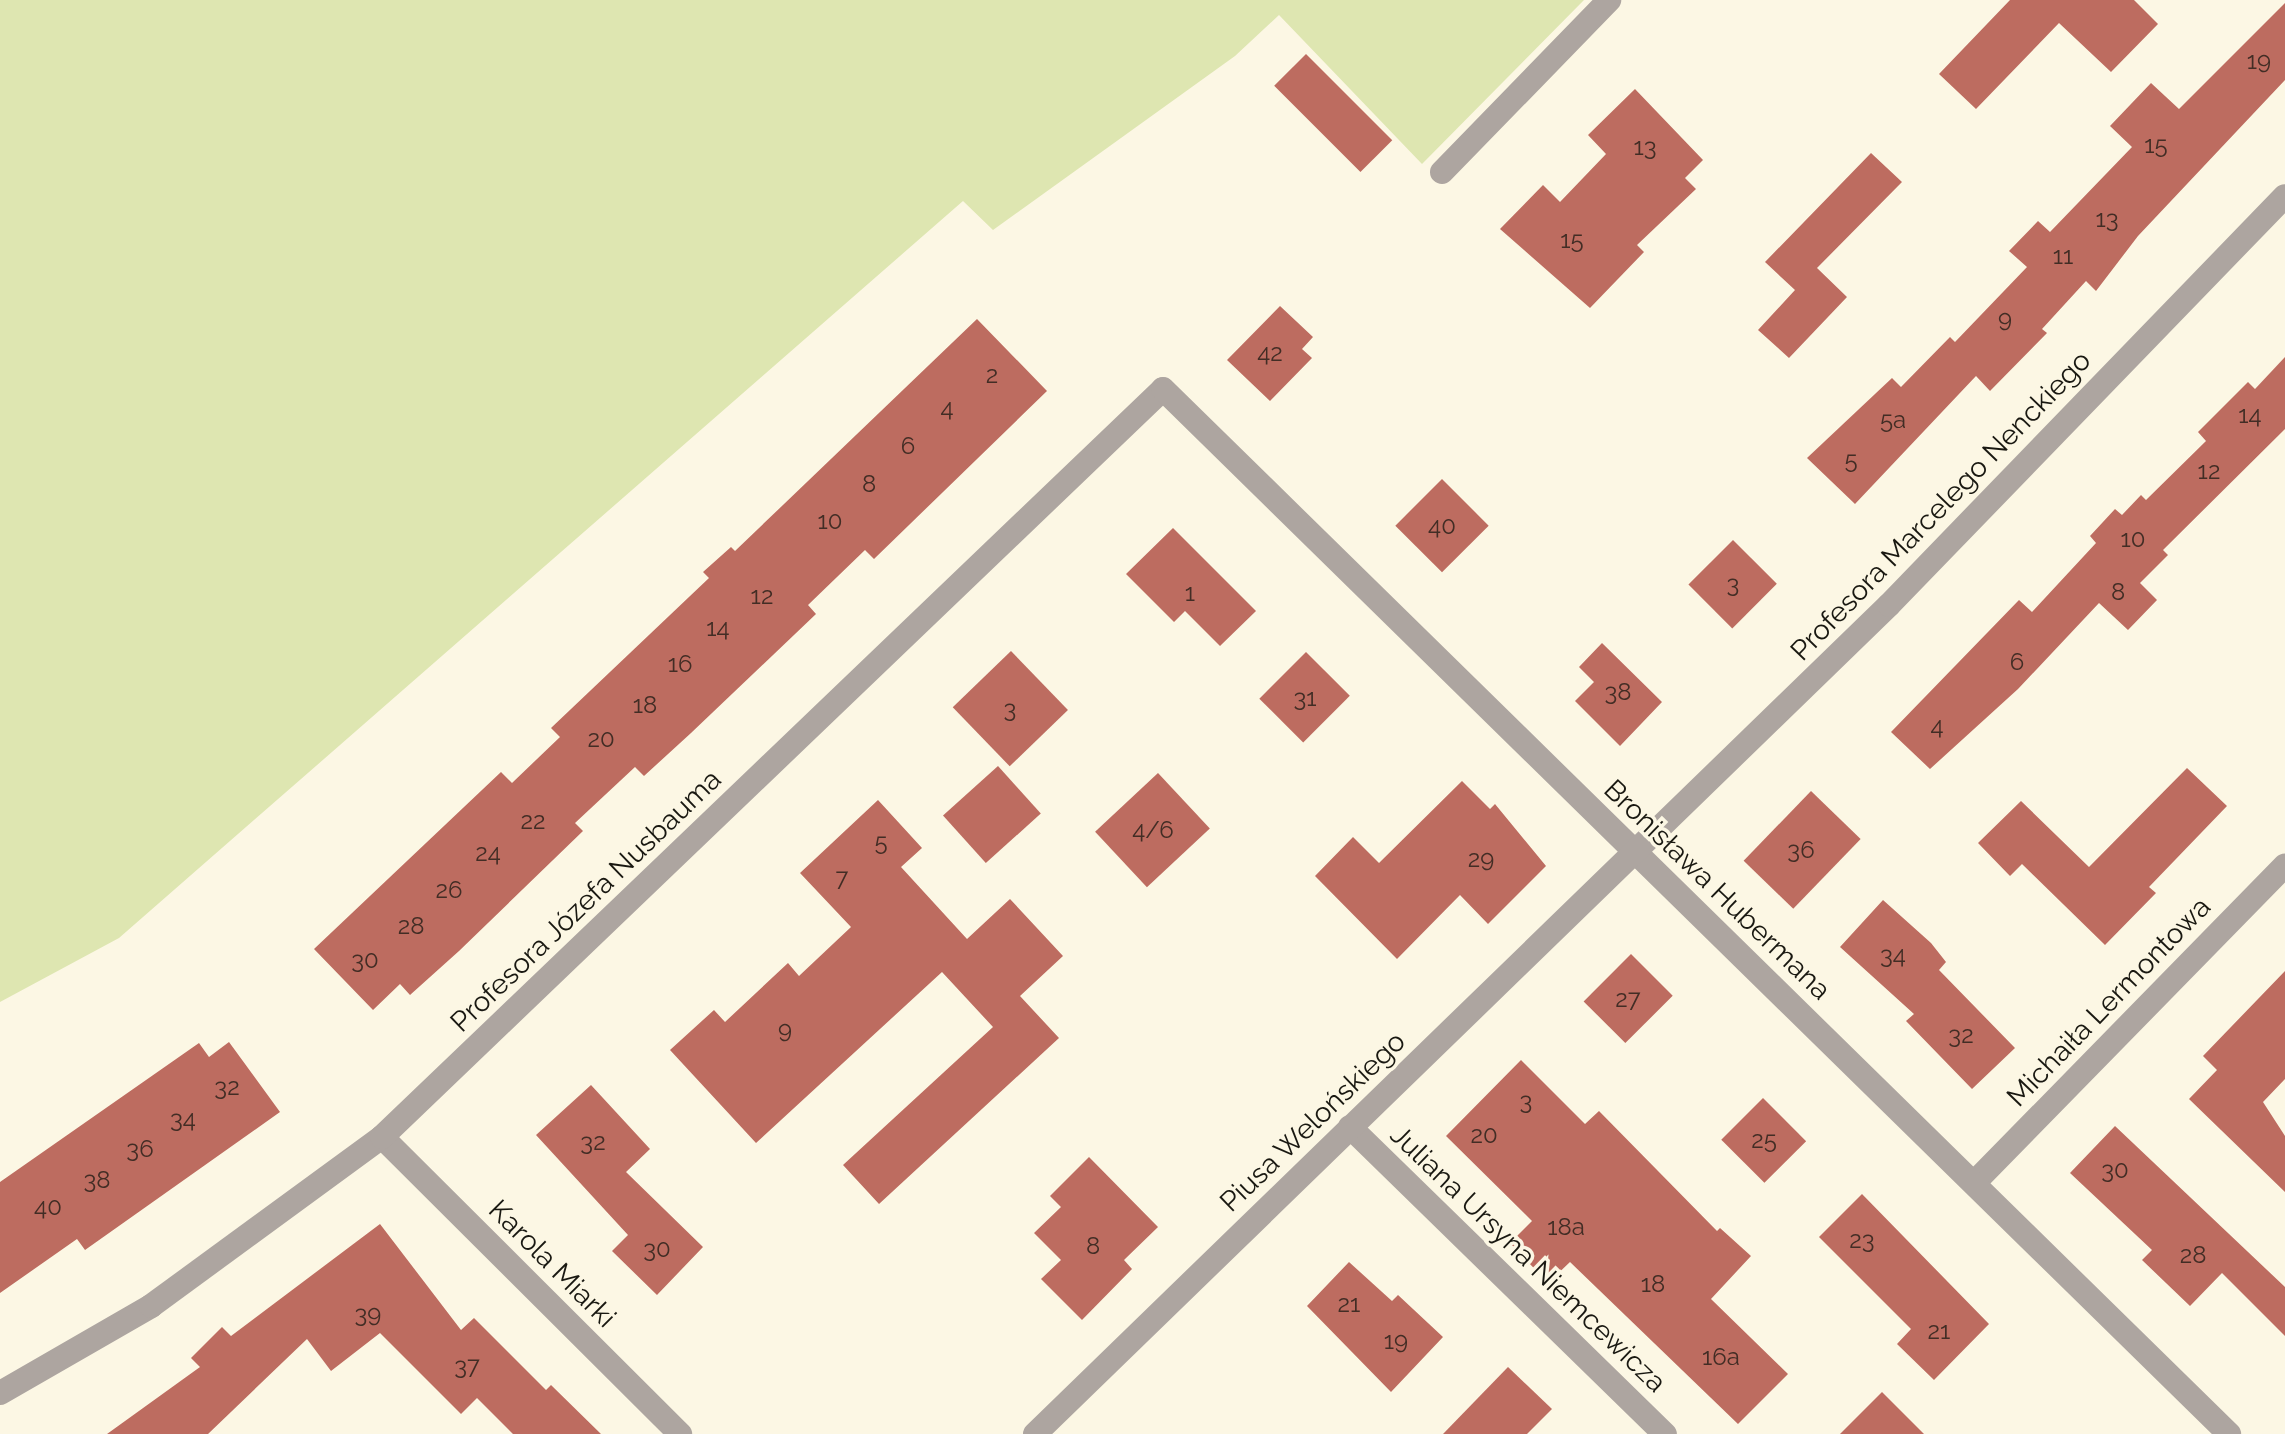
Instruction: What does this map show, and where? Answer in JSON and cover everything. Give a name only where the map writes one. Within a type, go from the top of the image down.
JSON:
[{"type":"street","points":[[1442,172],[1609,0]]},
{"type":"street","name":"Profesora Marcelego Nenckiego","points":[[1635,854],[1889,605],[2285,196]]},
{"type":"street","name":"Bronisława Hubermana","points":[[1163,389],[2229,1434]]},
{"type":"street","name":"Profesora Józefa Nusbauma","points":[[0,1393],[151,1306],[382,1137],[1163,389]]},
{"type":"street","name":"Piusa Welońskiego","points":[[1035,1434],[1635,854]]},
{"type":"street","name":"Michaiła Lermontowa","points":[[1975,1182],[2285,865]]},
{"type":"street","name":"Juliana Ursyna Niemcewicza","points":[[1350,1127],[1665,1434]]},
{"type":"street","name":"Karola Miarki","points":[[382,1137],[680,1434]]},
{"type":"green space","points":[[0,0],[1584,0],[1422,164],[1279,15],[1235,56],[993,230],[963,201],[119,938],[0,1002]]},
{"type":"building","points":[[2010,0],[2134,0],[2158,24],[2111,72],[2059,23],[1976,109],[1939,74]]},
{"type":"building","points":[[2285,3],[2285,80],[2138,236],[2096,291],[2086,281],[2042,329],[2047,333],[1990,391],[1976,376],[1855,504],[1807,458],[1892,378],[1901,387],[1950,337],[1955,342],[2027,267],[2009,251],[2038,221],[2050,232],[2132,147],[2110,126],[2151,83],[2179,109]]},
{"type":"building","points":[[1306,54],[1392,140],[1360,172],[1274,86]]},
{"type":"building","points":[[1635,89],[1703,160],[1685,178],[1696,189],[1637,245],[1644,252],[1590,308],[1500,229],[1543,185],[1560,202],[1606,154],[1588,135]]},
{"type":"building","points":[[1871,153],[1902,182],[1817,268],[1847,297],[1789,358],[1758,330],[1795,290],[1765,262]]},
{"type":"building","points":[[1280,306],[1313,337],[1302,349],[1312,358],[1270,401],[1227,360]]},
{"type":"building","points":[[977,319],[1047,391],[874,559],[865,550],[808,605],[816,614],[691,733],[644,776],[635,767],[575,823],[583,831],[459,951],[410,995],[400,984],[373,1010],[314,949],[501,772],[512,783],[560,737],[551,728],[709,578],[703,572],[731,547],[735,551]]},
{"type":"building","points":[[2285,357],[2285,429],[2163,550],[2168,555],[2140,583],[2157,600],[2128,630],[2099,603],[2018,689],[1930,769],[1891,732],[2019,600],[2032,612],[2096,543],[2090,536],[2115,509],[2122,515],[2141,495],[2146,500],[2206,441],[2198,432],[2248,382],[2255,389]]},
{"type":"building","points":[[1442,479],[1489,526],[1442,572],[1395,526]]},
{"type":"building","points":[[1173,528],[1256,611],[1220,646],[1185,611],[1174,622],[1126,574]]},
{"type":"building","points":[[1733,540],[1777,584],[1732,628],[1688,585]]},
{"type":"building","points":[[1602,643],[1662,702],[1620,746],[1575,701],[1594,682],[1579,667]]},
{"type":"building","points":[[1011,651],[1068,710],[1010,766],[953,707]]},
{"type":"building","points":[[1306,652],[1350,696],[1303,743],[1259,699]]},
{"type":"building","points":[[998,766],[1041,814],[986,863],[943,816]]},
{"type":"building","points":[[2187,768],[2227,806],[2149,887],[2156,893],[2105,945],[2022,864],[2010,876],[1978,843],[2021,801],[2089,867]]},
{"type":"building","points":[[1158,773],[1210,829],[1147,887],[1095,832]]},
{"type":"building","points":[[1462,781],[1490,809],[1495,804],[1546,866],[1488,924],[1460,895],[1397,959],[1315,876],[1353,837],[1379,863]]},
{"type":"building","points":[[1811,791],[1861,839],[1793,909],[1744,861]]},
{"type":"building","points":[[878,800],[922,848],[901,867],[967,939],[1010,899],[1063,956],[1020,996],[1059,1038],[879,1204],[843,1165],[993,1027],[942,972],[756,1143],[670,1050],[714,1010],[725,1022],[788,963],[799,976],[851,927],[800,873]]},
{"type":"building","points":[[1883,900],[1931,943],[1946,962],[1939,970],[2015,1048],[1972,1089],[1906,1021],[1914,1014],[1840,947]]},
{"type":"building","points":[[1631,954],[1673,996],[1625,1043],[1584,1001]]},
{"type":"building","points":[[2285,971],[2285,1079],[2263,1102],[2285,1136],[2285,1192],[2189,1099],[2217,1070],[2203,1056]]},
{"type":"building","points":[[229,1042],[280,1112],[85,1250],[77,1239],[0,1293],[0,1182],[199,1043],[209,1057]]},
{"type":"building","points":[[1521,1060],[1585,1124],[1599,1111],[1717,1231],[1720,1228],[1751,1256],[1711,1299],[1788,1374],[1738,1424],[1570,1262],[1548,1283],[1510,1243],[1532,1221],[1446,1136]]},
{"type":"building","points":[[591,1085],[650,1149],[626,1172],[703,1247],[657,1295],[612,1251],[628,1235],[536,1135]]},
{"type":"building","points":[[1763,1098],[1806,1141],[1764,1183],[1721,1140]]},
{"type":"building","points":[[2115,1126],[2285,1287],[2285,1336],[2222,1273],[2190,1306],[2142,1260],[2152,1250],[2070,1173]]},
{"type":"building","points":[[1089,1157],[1158,1227],[1124,1260],[1132,1269],[1082,1320],[1041,1279],[1061,1260],[1034,1233],[1061,1207],[1050,1196]]},
{"type":"building","points":[[1862,1194],[1989,1324],[1934,1380],[1897,1344],[1911,1329],[1819,1237]]},
{"type":"building","points":[[380,1224],[461,1330],[474,1318],[546,1390],[551,1385],[601,1434],[513,1434],[477,1398],[461,1414],[380,1333],[331,1371],[307,1339],[208,1434],[107,1434],[200,1367],[191,1358],[222,1327],[231,1336]]},
{"type":"building","points":[[1349,1262],[1392,1301],[1398,1295],[1443,1337],[1391,1392],[1307,1306]]},
{"type":"building","points":[[1508,1367],[1552,1409],[1527,1434],[1443,1434]]},
{"type":"building","points":[[1882,1392],[1924,1434],[1840,1434]]}]
